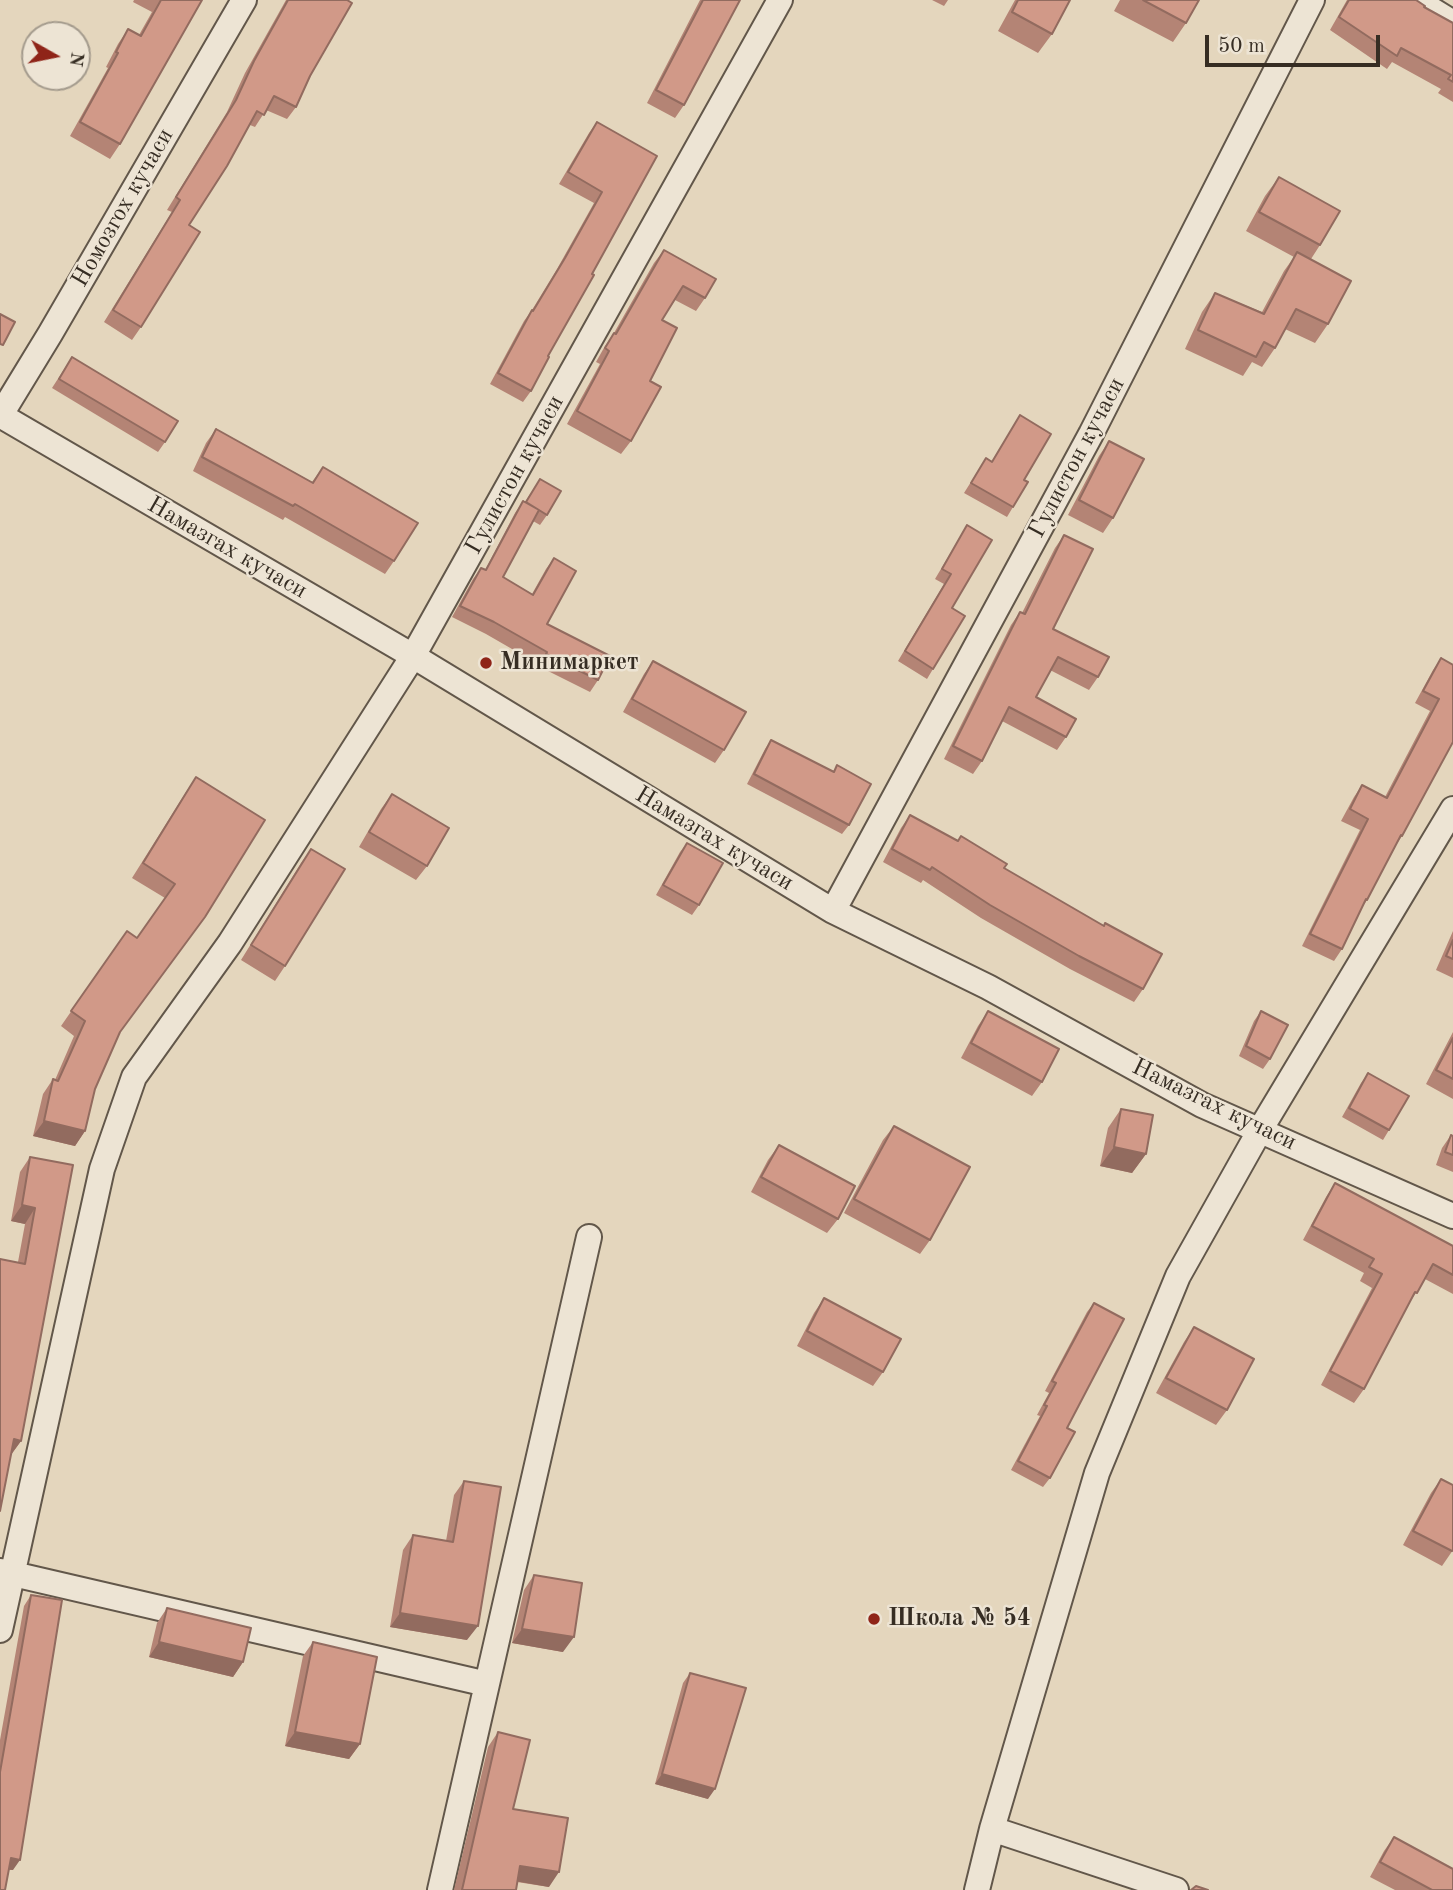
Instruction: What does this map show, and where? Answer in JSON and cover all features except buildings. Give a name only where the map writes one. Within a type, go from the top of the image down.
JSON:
[{"type":"street","name":"Номозгох кучаси","points":[[0,415],[64,311],[244,0]]},
{"type":"street","name":"Гулистон кучаси","points":[[0,1630],[6,1572],[102,1169],[134,1077],[230,943],[413,656],[780,0]]},
{"type":"street","name":"Гулистон кучаси","points":[[834,911],[1091,434],[1312,0]]},
{"type":"street","points":[[1416,0],[1453,23]]},
{"type":"street","name":"Намазгах кучаси","points":[[0,415],[413,656],[834,911],[988,987],[1202,1105],[1453,1216]]},
{"type":"street","points":[[977,1890],[992,1829],[1097,1473],[1178,1276],[1260,1130],[1453,808]]},
{"type":"street","points":[[440,1890],[589,1237]]},
{"type":"street","points":[[6,1572],[487,1684]]},
{"type":"street","points":[[992,1829],[1176,1890]]},
{"type":"place","name":"Минимаркет","points":[[486,663]]},
{"type":"place","name":"Школа № 54","points":[[874,1619]]}]
